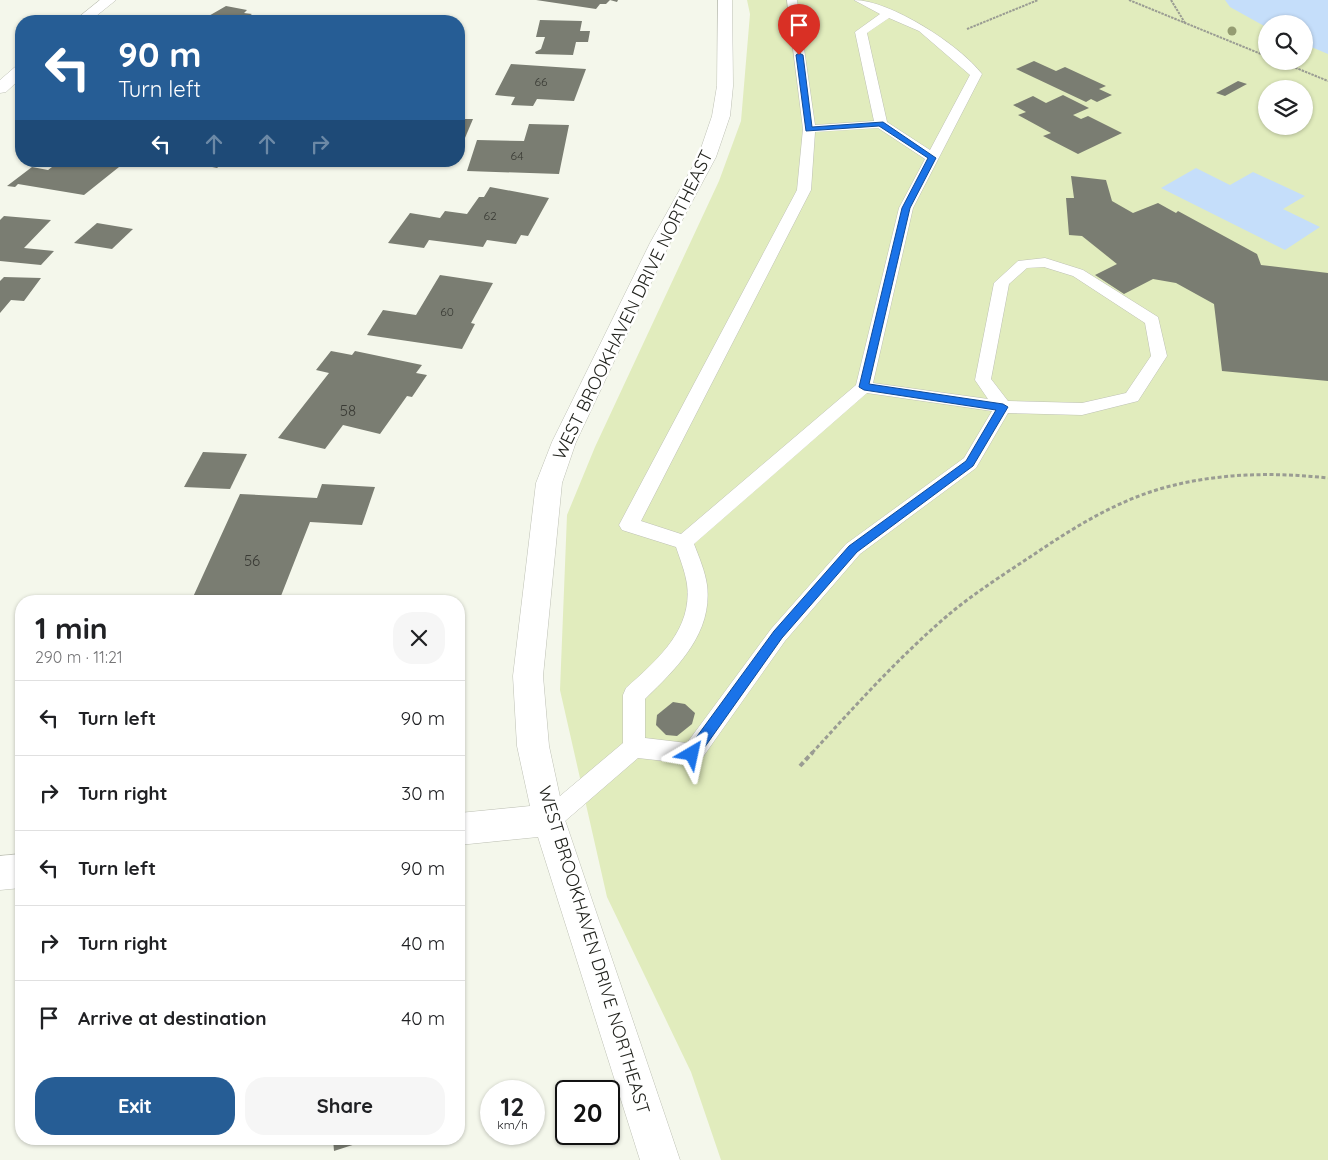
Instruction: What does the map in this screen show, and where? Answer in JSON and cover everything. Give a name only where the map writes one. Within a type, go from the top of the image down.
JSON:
[{"type":"street","points":[[89,15],[109,0]]},
{"type":"street","name":"WEST BROOKHAVEN DRIVE NORTHEAST","points":[[660,1160],[549,820],[533,746],[528,676],[549,483],[568,433],[660,243],[707,157],[721,116],[725,86],[725,0]]},
{"type":"street","points":[[0,88],[15,75]]},
{"type":"street","points":[[465,828],[549,820]]},
{"type":"street","points":[[0,873],[15,872]]},
{"type":"lane","points":[[684,542],[629,525],[804,190],[808,129],[792,0]]},
{"type":"lane","points":[[684,542],[864,387],[906,208],[976,74],[923,29],[859,0]]},
{"type":"lane","points":[[881,124],[861,32],[888,13]]},
{"type":"lane","points":[[808,129],[881,124],[932,158]]},
{"type":"lane","points":[[864,387],[1003,407],[1082,409],[1132,397],[1159,356],[1152,321],[1078,273],[1045,262],[1023,264],[1002,283],[983,380],[1003,407]]},
{"type":"lane","points":[[549,820],[634,748],[692,754],[778,635],[853,549],[970,464],[1003,407]]},
{"type":"lane","points":[[634,748],[634,695],[675,656],[697,619],[697,583],[684,542]]},
{"type":"path","points":[[966,30],[1038,0]]},
{"type":"path","points":[[1129,0],[1258,53]]},
{"type":"path","points":[[1171,0],[1185,23]]},
{"type":"path","points":[[1300,70],[1328,81]]},
{"type":"path","points":[[800,766],[876,684],[941,621],[1018,564],[1088,521],[1141,496],[1195,482],[1248,474],[1301,474],[1328,478]]},
{"type":"green space","points":[[747,0],[1328,0],[1328,1160],[721,1160],[691,1072],[607,897],[560,690],[567,515],[595,447],[719,181],[741,121],[750,14]]},
{"type":"water","points":[[1225,0],[1328,0],[1328,54],[1313,48],[1313,15],[1258,15],[1258,23],[1230,7]]},
{"type":"water","points":[[1196,168],[1230,185],[1253,172],[1305,196],[1283,209],[1320,227],[1285,250],[1161,188]]},
{"type":"building","points":[[536,0],[610,0],[606,4],[600,4],[596,9]]},
{"type":"building","points":[[226,6],[247,10],[244,13],[252,14],[250,15],[210,15]]},
{"type":"building","points":[[540,20],[582,21],[580,31],[590,31],[588,42],[576,42],[573,55],[536,54],[535,52],[541,49],[545,37],[536,37]]},
{"type":"building","points":[[1034,61],[1056,71],[1065,67],[1106,86],[1099,89],[1112,95],[1097,102],[1091,99],[1086,102],[1016,69]]},
{"type":"building","points":[[511,64],[586,69],[574,101],[537,99],[533,106],[511,105],[515,97],[495,95]]},
{"type":"building","points":[[1238,81],[1247,84],[1225,96],[1216,93]]},
{"type":"building","points":[[1063,95],[1089,108],[1073,115],[1081,119],[1088,116],[1122,133],[1078,154],[1043,136],[1051,133],[1018,115],[1026,112],[1013,105],[1033,96],[1046,103]]},
{"type":"building","points":[[465,119],[473,119],[465,138]]},
{"type":"building","points":[[529,124],[569,125],[559,174],[467,171],[477,140],[524,141]]},
{"type":"building","points":[[32,167],[48,170],[52,167],[119,167],[84,195],[18,184],[15,187],[7,186]]},
{"type":"building","points":[[1071,176],[1106,180],[1112,201],[1133,213],[1158,203],[1176,213],[1178,211],[1257,254],[1261,265],[1328,273],[1328,381],[1222,371],[1214,304],[1176,283],[1153,279],[1124,294],[1095,275],[1117,264],[1082,236],[1069,235],[1066,198],[1074,198]]},
{"type":"building","points":[[490,187],[549,198],[528,236],[521,235],[516,244],[487,240],[483,247],[429,240],[424,248],[388,243],[410,213],[440,218],[445,211],[467,214],[479,197],[484,197]]},
{"type":"building","points":[[4,216],[51,220],[24,248],[54,251],[41,265],[0,261],[0,220]]},
{"type":"building","points":[[97,223],[133,229],[112,249],[74,243]]},
{"type":"building","points":[[440,275],[493,283],[471,323],[475,324],[462,349],[367,335],[383,310],[416,315]]},
{"type":"building","points":[[4,277],[41,278],[24,301],[11,300],[0,313],[0,281]]},
{"type":"building","points":[[331,351],[352,355],[355,351],[422,365],[416,373],[427,375],[412,397],[407,396],[380,434],[343,425],[325,449],[278,438],[329,373],[316,370]]},
{"type":"building","points":[[203,452],[247,454],[230,489],[184,487]]},
{"type":"building","points":[[322,484],[375,487],[362,525],[310,522],[281,595],[194,595],[240,494],[317,498]]},
{"type":"building","points":[[673,702],[685,704],[695,713],[692,724],[677,736],[666,735],[656,725],[657,715]]},
{"type":"building","points":[[334,1145],[352,1145],[334,1151]]},
{"type":"route","points":[[692,754],[778,635],[853,549],[970,464],[1003,407],[864,387],[906,208],[932,158],[881,124],[808,129],[799,55]]}]
